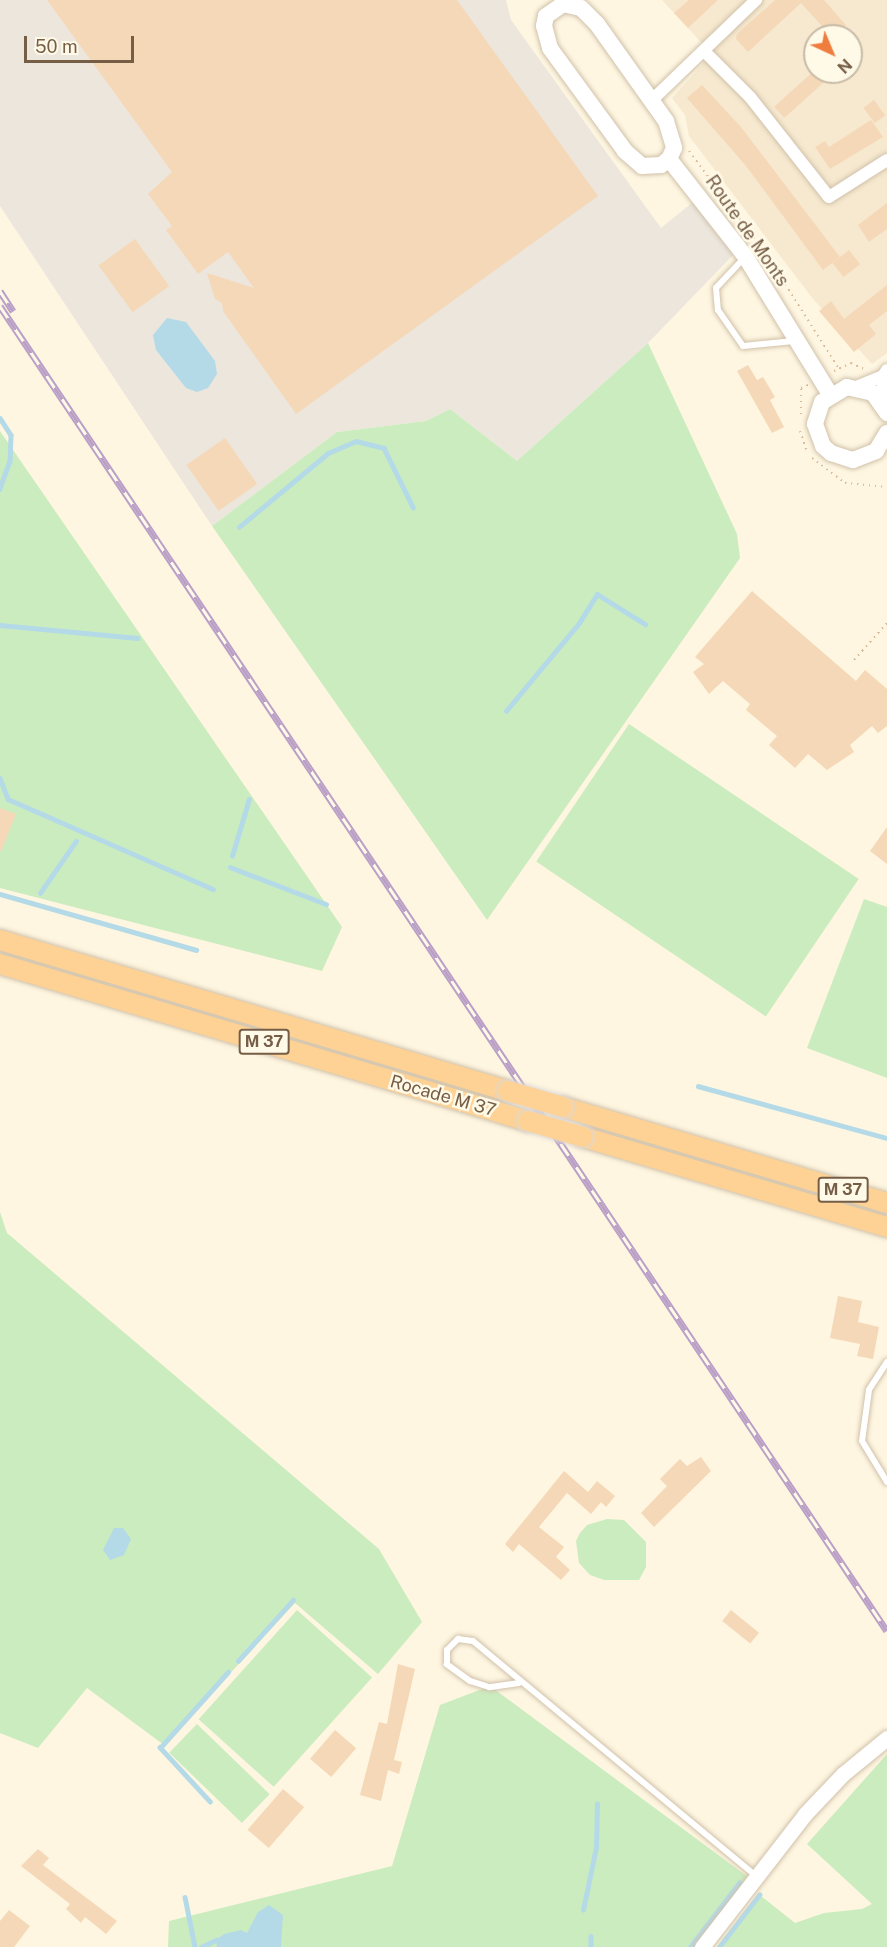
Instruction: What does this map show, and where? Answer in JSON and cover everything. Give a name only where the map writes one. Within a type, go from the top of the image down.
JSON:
[{"type":"highway","name":"Rocade M 37","points":[[0,940],[887,1203]]},
{"type":"highway","name":"Rocade M 37","points":[[0,964],[887,1227]]},
{"type":"highway","points":[[799,1177],[887,1190]]},
{"type":"highway","points":[[831,1210],[887,1239]]},
{"type":"main road","points":[[574,4],[589,16],[651,101],[673,134],[674,148],[669,159],[653,167],[642,166],[625,151],[546,39],[544,26],[548,5],[574,4]]},
{"type":"main road","name":"Route de Monts","points":[[669,159],[745,256],[799,340],[830,394]]},
{"type":"main road","points":[[885,408],[873,393],[856,387],[830,394],[817,412],[817,435],[823,446],[831,453],[853,460],[881,451],[887,433]]},
{"type":"street","points":[[651,101],[756,0]]},
{"type":"street","points":[[704,51],[750,97],[829,197],[887,160]]},
{"type":"street","points":[[856,387],[885,373],[885,408]]},
{"type":"street","points":[[702,1947],[756,1875],[825,1792],[887,1738]]},
{"type":"lane","points":[[745,256],[716,288],[718,310],[743,346],[799,340]]},
{"type":"lane","points":[[887,1362],[868,1390],[861,1441],[887,1482]]},
{"type":"lane","points":[[519,1683],[489,1687],[470,1681],[447,1664],[447,1650],[450,1644],[465,1638],[756,1875]]},
{"type":"path","name":"Route de Monts","points":[[686,144],[766,254],[839,369]]},
{"type":"path","points":[[854,660],[887,623]]},
{"type":"shaded area","points":[[0,0],[506,0],[511,20],[661,228],[693,202],[734,254],[648,343],[517,461],[450,409],[426,421],[337,432],[212,526],[0,206]]},
{"type":"shaded area","points":[[662,0],[887,0],[887,353],[872,364],[813,299],[689,136],[685,115],[672,98],[712,54]]},
{"type":"green space","points":[[648,343],[737,534],[740,558],[487,920],[212,526],[337,432],[426,421],[450,409],[517,461]]},
{"type":"green space","points":[[0,431],[342,927],[322,971],[0,888]]},
{"type":"green space","points":[[629,724],[859,879],[766,1017],[536,862]]},
{"type":"green space","points":[[864,899],[887,907],[887,1078],[807,1048]]},
{"type":"green space","points":[[0,1212],[7,1233],[379,1549],[422,1622],[378,1674],[295,1603],[164,1745],[87,1688],[38,1748],[0,1733]]},
{"type":"green space","points":[[607,1519],[624,1520],[646,1542],[646,1567],[639,1580],[604,1580],[590,1575],[579,1563],[576,1541],[580,1533],[587,1525]]},
{"type":"green space","points":[[297,1610],[372,1678],[274,1787],[199,1719]]},
{"type":"green space","points":[[490,1686],[752,1880],[702,1947],[168,1947],[169,1921],[392,1866],[440,1705]]},
{"type":"green space","points":[[197,1724],[270,1794],[242,1823],[169,1753]]},
{"type":"green space","points":[[887,1754],[887,1947],[721,1947],[761,1896],[795,1923],[824,1913],[862,1909],[872,1904],[807,1844]]},
{"type":"water","points":[[167,318],[186,322],[215,361],[217,374],[208,388],[197,392],[186,388],[156,350],[153,335]]},
{"type":"water","points":[[114,1528],[123,1528],[131,1539],[124,1555],[110,1560],[103,1550]]},
{"type":"water","points":[[269,1905],[283,1915],[281,1947],[217,1947],[216,1940],[224,1934],[241,1930],[247,1933],[258,1912]]},
{"type":"building","points":[[47,0],[457,0],[598,196],[296,414],[223,311],[222,303],[215,299],[207,273],[254,288],[228,252],[198,274],[166,230],[172,226],[148,194],[172,172]]},
{"type":"building","points":[[689,0],[718,0],[688,28],[674,13]]},
{"type":"building","points":[[775,0],[824,0],[845,24],[820,24],[801,3],[748,52],[736,39],[737,34]]},
{"type":"building","points":[[803,81],[803,84],[822,84],[784,118],[774,107]]},
{"type":"building","points":[[702,85],[741,127],[840,257],[823,270],[746,166],[687,98]]},
{"type":"building","points":[[874,100],[885,115],[875,123],[863,108]]},
{"type":"building","points":[[871,120],[883,137],[830,169],[815,147],[825,141],[829,147]]},
{"type":"building","points":[[887,203],[887,229],[869,242],[858,225]]},
{"type":"building","points":[[135,239],[169,286],[133,312],[99,265]]},
{"type":"building","points":[[849,250],[860,264],[844,277],[832,263]]},
{"type":"building","points":[[887,285],[887,311],[869,325],[876,334],[854,352],[819,311],[831,301],[844,319]]},
{"type":"building","points":[[748,365],[757,380],[763,377],[775,397],[770,400],[784,427],[772,433],[737,371]]},
{"type":"building","points":[[225,438],[257,484],[219,511],[186,465]]},
{"type":"building","points":[[752,591],[856,681],[865,670],[887,689],[887,726],[878,733],[872,726],[850,745],[854,752],[827,770],[808,754],[795,768],[769,745],[777,736],[746,710],[750,704],[723,681],[709,694],[693,672],[704,664],[695,657]]},
{"type":"building","points":[[0,808],[16,814],[1,852],[0,851]]},
{"type":"building","points":[[887,827],[887,864],[870,851]]},
{"type":"building","points":[[838,1296],[862,1301],[858,1322],[879,1327],[873,1359],[857,1356],[860,1344],[830,1338]]},
{"type":"building","points":[[701,1457],[711,1471],[654,1527],[641,1513],[667,1486],[660,1479],[680,1459],[687,1466]]},
{"type":"building","points":[[564,1471],[588,1492],[597,1481],[615,1496],[606,1507],[601,1502],[591,1514],[567,1493],[539,1527],[564,1547],[556,1557],[570,1570],[561,1580],[519,1544],[513,1552],[505,1544]]},
{"type":"building","points":[[731,1610],[759,1633],[750,1644],[722,1621]]},
{"type":"building","points":[[398,1664],[415,1669],[394,1760],[402,1762],[399,1774],[388,1770],[381,1801],[360,1795],[379,1722],[387,1724]]},
{"type":"building","points":[[335,1730],[356,1748],[331,1777],[310,1759]]},
{"type":"building","points":[[283,1789],[304,1807],[269,1848],[248,1830]]},
{"type":"building","points":[[38,1849],[49,1858],[43,1865],[117,1921],[106,1934],[85,1917],[81,1923],[66,1909],[70,1904],[21,1866]]},
{"type":"building","points":[[9,1910],[30,1926],[14,1947],[0,1947],[0,1921]]},
{"type":"waterway","points":[[0,418],[11,435],[10,461],[0,489]]},
{"type":"waterway","points":[[239,527],[328,453],[356,441],[384,448],[413,507]]},
{"type":"waterway","points":[[506,711],[579,623],[597,594],[645,624]]},
{"type":"waterway","points":[[0,625],[137,638]]},
{"type":"waterway","points":[[0,778],[8,799],[213,889]]},
{"type":"waterway","points":[[232,856],[249,799]]},
{"type":"waterway","points":[[40,893],[76,841]]},
{"type":"waterway","points":[[230,867],[326,904]]},
{"type":"waterway","points":[[0,894],[196,950]]},
{"type":"waterway","points":[[698,1086],[887,1138]]},
{"type":"waterway","points":[[238,1661],[293,1600]]},
{"type":"waterway","points":[[210,1802],[160,1748],[228,1672]]},
{"type":"waterway","points":[[583,1910],[596,1847],[597,1804]]},
{"type":"waterway","points":[[690,1947],[739,1883]]},
{"type":"waterway","points":[[719,1947],[759,1895]]},
{"type":"waterway","points":[[185,1897],[195,1947]]},
{"type":"waterway","points":[[591,1936],[591,1947]]},
{"type":"waterway","points":[[201,1947],[216,1940]]},
{"type":"railway","points":[[0,291],[13,311]]},
{"type":"railway","points":[[0,306],[887,1631]]}]
